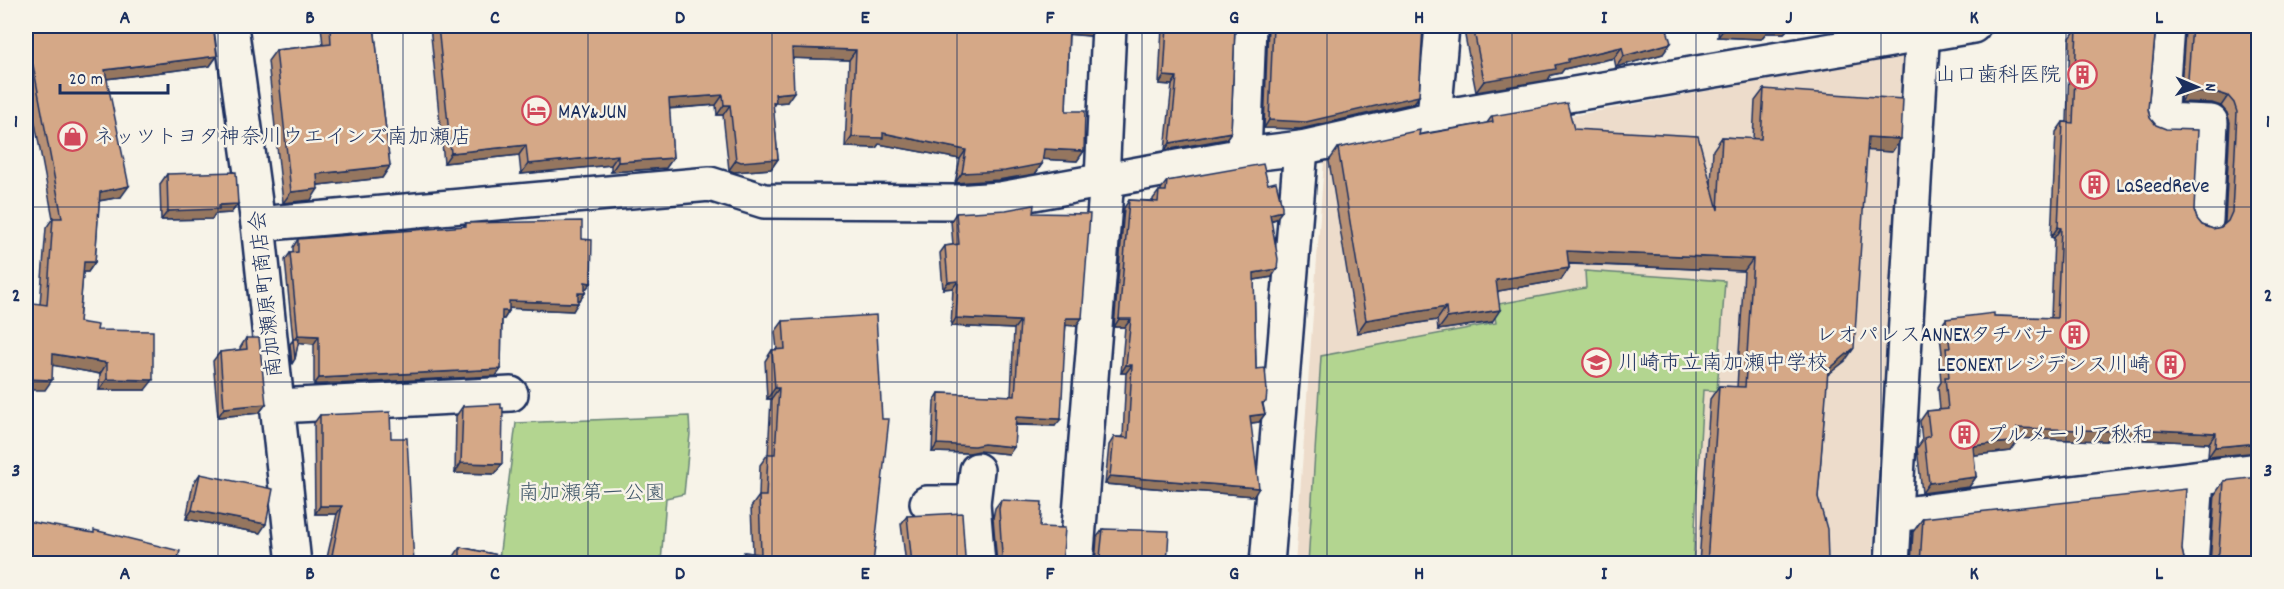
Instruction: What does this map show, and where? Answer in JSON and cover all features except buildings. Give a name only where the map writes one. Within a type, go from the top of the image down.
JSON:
[{"type":"street","name":"南加瀬原町商店会","points":[[231,26],[258,224],[294,564]]},
{"type":"street","points":[[1076,564],[1105,180],[1109,26]]},
{"type":"street","points":[[1244,154],[1249,26]]},
{"type":"street","points":[[1434,118],[1442,26]]},
{"type":"street","points":[[258,224],[710,184],[764,201],[956,202],[1000,199],[1244,154],[1301,148],[1434,118],[1922,30],[1973,26]]},
{"type":"street","points":[[2167,26],[2160,120],[2211,122],[2206,220]]},
{"type":"street","points":[[1892,564],[1922,30]]},
{"type":"street","points":[[1267,564],[1301,148]]},
{"type":"street","points":[[277,406],[511,394]]},
{"type":"street","points":[[977,470],[973,503],[978,564]]},
{"type":"street","points":[[1896,515],[2259,470]]},
{"type":"street","points":[[2191,564],[2198,478]]},
{"type":"street","points":[[927,503],[973,503]]},
{"type":"shaded area","name":"川崎市立南加瀬中学校","points":[[1905,55],[1872,563],[1295,564],[1324,161]]},
{"type":"green space","points":[[1585,271],[1725,281],[1717,391],[1703,390],[1693,563],[1308,564],[1321,356],[1496,323],[1493,305],[1586,288]]},
{"type":"green space","name":"南加瀬第一公園","points":[[689,416],[690,434],[684,494],[666,498],[661,563],[576,564],[499,559],[516,423]]},
{"type":"place","name":"山口歯科医院","points":[[2082,74]]},
{"type":"place","name":"MAY&JUN","points":[[537,111]]},
{"type":"place","name":"ネッツトヨタ神奈川ウエインズ南加瀬店","points":[[73,136]]},
{"type":"place","name":"LaSeedReve","points":[[2095,185]]},
{"type":"place","name":"レオパレスANNEXタチバナ","points":[[2075,334]]},
{"type":"place","name":"川崎市立南加瀬中学校","points":[[1597,362]]},
{"type":"place","name":"LEONEXTレジデンス川崎","points":[[2171,364]]},
{"type":"place","name":"プルメーリア秋和","points":[[1965,434]]}]
